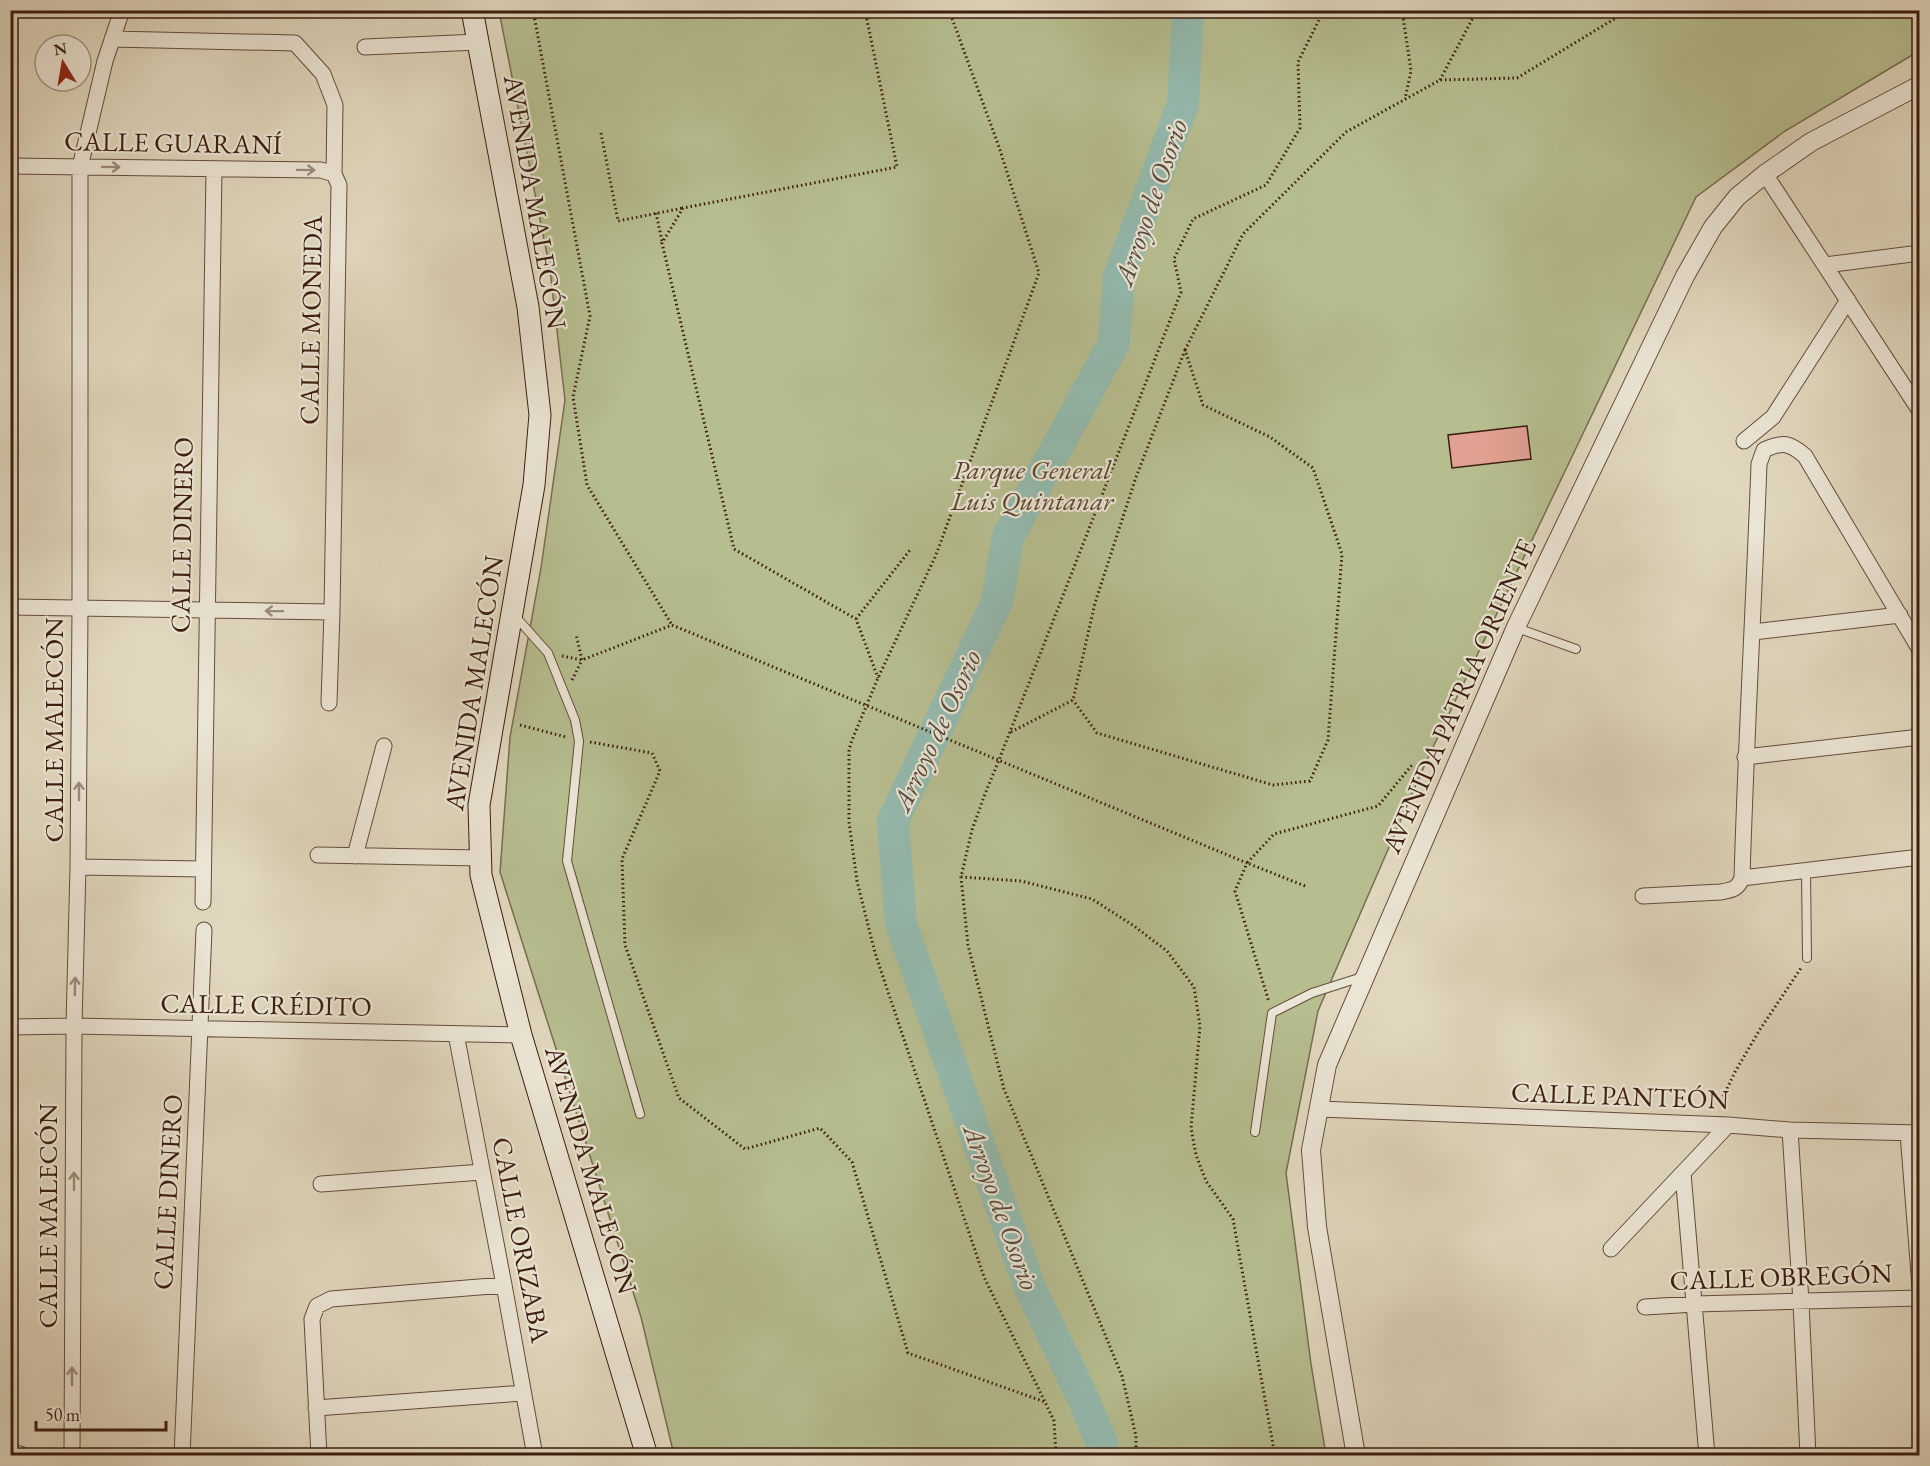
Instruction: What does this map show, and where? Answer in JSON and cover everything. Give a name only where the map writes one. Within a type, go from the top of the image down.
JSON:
[{"type":"main road","name":"AVENIDA MALECÓN","points":[[472,10],[528,307],[540,415],[534,485],[479,805],[481,875],[521,1035],[647,1455]]},
{"type":"street","name":"CALLE MALECÓN","points":[[72,1455],[74,1026],[80,608],[80,167],[105,61],[122,10]]},
{"type":"street","name":"CALLE MONEDA","points":[[112,39],[295,43],[323,74],[335,105],[334,174],[339,186],[329,703]]},
{"type":"street","points":[[365,47],[478,42]]},
{"type":"street","name":"AVENIDA PATRIA ORIENTE","points":[[1356,1455],[1317,1227],[1311,1150],[1327,1065],[1516,627],[1685,276],[1713,227],[1737,197],[1811,142],[1920,84]]},
{"type":"street","name":"CALLE GUARANÍ","points":[[10,166],[321,170],[334,174]]},
{"type":"street","name":"CALLE DINERO","points":[[203,902],[214,169]]},
{"type":"street","points":[[1765,174],[1920,411]]},
{"type":"street","points":[[1825,265],[1920,253]]},
{"type":"street","points":[[1744,441],[1773,417],[1848,300]]},
{"type":"street","points":[[1643,896],[1733,890],[1740,884],[1742,878],[1745,757],[1753,632],[1759,464],[1764,450],[1777,444],[1793,446],[1805,456],[1920,650]]},
{"type":"street","points":[[10,607],[332,612]]},
{"type":"street","points":[[1753,632],[1900,615]]},
{"type":"street","points":[[1745,757],[1920,736]]},
{"type":"street","points":[[354,856],[384,746]]},
{"type":"street","points":[[318,855],[481,858]]},
{"type":"street","points":[[1742,878],[1920,857]]},
{"type":"street","points":[[78,867],[203,869]]},
{"type":"street","name":"CALLE DINERO","points":[[182,1455],[204,930]]},
{"type":"street","name":"CALLE CRÉDITO","points":[[10,1027],[74,1026],[521,1035]]},
{"type":"street","name":"CALLE ORIZABA","points":[[456,1034],[534,1455]]},
{"type":"street","name":"CALLE PANTEÓN","points":[[1319,1108],[1728,1125],[1790,1130],[1914,1133]]},
{"type":"street","points":[[1611,1250],[1728,1125]]},
{"type":"street","points":[[1790,1130],[1808,1455]]},
{"type":"street","points":[[1914,1133],[1920,1287]]},
{"type":"street","points":[[321,1184],[482,1172]]},
{"type":"street","points":[[1683,1173],[1707,1455]]},
{"type":"street","points":[[319,1455],[312,1319],[317,1306],[331,1299],[504,1284]]},
{"type":"street","name":"CALLE OBREGÓN","points":[[1645,1307],[1920,1298]]},
{"type":"street","points":[[316,1408],[523,1393]]},
{"type":"street","points":[[10,1453],[21,1455]]},
{"type":"lane","points":[[512,612],[548,653],[575,720],[579,741],[567,861],[640,1114]]},
{"type":"lane","points":[[1516,627],[1576,649]]},
{"type":"lane","points":[[1806,871],[1807,958]]},
{"type":"lane","points":[[1255,1132],[1272,1012],[1312,993],[1365,976]]},
{"type":"path","points":[[533,10],[590,316],[573,397],[587,485],[672,625],[1305,886]]},
{"type":"path","points":[[601,133],[618,220],[897,167],[865,10]]},
{"type":"path","points":[[949,10],[999,147],[1039,273],[936,555],[878,678],[849,750],[849,822],[857,880],[875,952],[984,1277],[1054,1421],[1056,1455]]},
{"type":"path","points":[[1136,1455],[1136,1436],[1122,1376],[1004,1089],[968,945],[961,877],[972,830],[985,794],[1181,292],[1174,259],[1193,219],[1266,185],[1300,128],[1298,62],[1324,10]]},
{"type":"path","points":[[1402,10],[1412,71],[1406,99]]},
{"type":"path","points":[[1440,80],[1477,10]]},
{"type":"path","points":[[1185,350],[1203,405],[1270,437],[1314,468],[1342,554],[1328,740],[1310,781],[1273,785],[1097,733],[1073,700],[1095,603],[1135,480],[1185,350],[1243,234],[1346,132],[1440,80],[1517,78],[1629,10]]},
{"type":"path","points":[[662,243],[683,208]]},
{"type":"path","points":[[656,213],[734,549],[856,619],[878,678]]},
{"type":"path","points":[[856,619],[910,550]]},
{"type":"path","points":[[548,653],[582,660],[672,625]]},
{"type":"path","points":[[565,692],[582,660],[576,634]]},
{"type":"path","points":[[1010,732],[1073,700]]},
{"type":"path","points":[[520,725],[579,741],[652,753],[660,771],[622,859],[625,945],[679,1098],[745,1149],[820,1128],[852,1162],[908,1353],[1046,1402]]},
{"type":"path","points":[[1272,1012],[1235,891],[1247,863],[1274,834],[1378,806],[1412,765]]},
{"type":"path","points":[[961,877],[1022,881],[1092,899],[1167,951],[1194,987],[1200,1026],[1191,1128],[1196,1155],[1206,1181],[1233,1218],[1275,1455]]},
{"type":"path","points":[[1728,1125],[1723,1097],[1759,1032],[1807,958]]},
{"type":"green space","name":"Parque General Luis Quintanar","points":[[499,11],[1919,11],[1919,51],[1785,131],[1696,197],[1426,762],[1318,1011],[1286,1173],[1311,1364],[1326,1455],[674,1455],[641,1317],[500,872],[510,737],[541,568],[565,400],[550,270]]},
{"type":"building","points":[[1527,426],[1531,459],[1452,468],[1448,435]]},
{"type":"waterway","name":"Arroyo de Osorio","points":[[1101,1456],[1102,1444],[1082,1396],[1030,1288],[901,924],[893,821],[997,602],[1008,537],[1114,343],[1119,276],[1183,104],[1188,10]]}]
